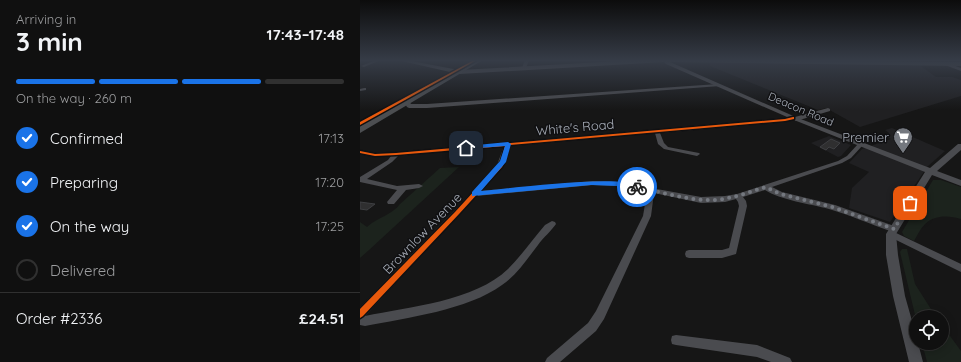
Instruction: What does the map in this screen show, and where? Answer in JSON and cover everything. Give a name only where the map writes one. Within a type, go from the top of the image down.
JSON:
[{"type":"main road","points":[[362,127],[451,77]]},
{"type":"street","name":"Deacon Road","points":[[700,77],[794,119],[961,183]]},
{"type":"street","points":[[407,102],[409,106],[428,106],[718,85]]},
{"type":"street","name":"White's Road","points":[[360,152],[375,155],[396,154],[785,120],[828,110]]},
{"type":"street","points":[[657,131],[660,142],[666,148],[697,154]]},
{"type":"street","name":"Brownlow Avenue","points":[[360,314],[475,194],[503,162],[508,144]]},
{"type":"street","points":[[475,194],[591,183],[618,184],[701,200],[719,199],[738,196],[845,160],[860,145]]},
{"type":"street","points":[[916,362],[899,296],[892,255],[892,232],[930,172],[961,146]]},
{"type":"street","points":[[360,180],[390,161],[396,154]]},
{"type":"street","points":[[360,180],[403,188],[419,186]]},
{"type":"street","points":[[766,187],[780,194],[832,207],[892,232],[961,268]]},
{"type":"street","points":[[391,202],[403,188]]},
{"type":"street","points":[[551,362],[593,326],[600,315],[647,216],[651,190]]},
{"type":"street","points":[[689,254],[722,254],[733,251],[743,206],[742,201],[738,196]]},
{"type":"street","points":[[360,320],[365,321],[439,305],[473,295],[490,287],[505,278],[511,272],[548,226],[552,224]]},
{"type":"street","points":[[676,340],[757,351],[786,362]]},
{"type":"shaded area","points":[[737,77],[952,77],[961,80],[961,96],[860,127],[826,108],[818,110]]},
{"type":"shaded area","points":[[892,128],[945,151],[927,167],[890,222],[849,208],[852,188],[869,172],[849,163],[862,149],[891,139],[884,135],[889,133],[885,130]]},
{"type":"shaded area","points":[[829,136],[851,145],[841,156],[838,157],[811,143]]},
{"type":"shaded area","points":[[459,167],[360,258],[360,222],[367,227],[393,211],[440,168]]},
{"type":"shaded area","points":[[933,180],[941,180],[961,187],[961,219],[947,216],[937,217],[923,226],[914,241],[904,236],[902,232]]},
{"type":"shaded area","points":[[902,249],[907,249],[915,284],[932,310],[914,310],[900,252]]},
{"type":"shaded area","points":[[949,335],[961,351],[961,362],[927,362],[924,350],[949,350]]},
{"type":"building","points":[[831,139],[840,143],[834,149],[829,147],[826,150],[820,147]]},
{"type":"building","points":[[360,202],[375,204],[367,210],[360,209]]},
{"type":"cycle path","points":[[360,124],[445,77]]},
{"type":"cycle path","points":[[360,152],[375,155],[396,154],[785,120],[793,118]]},
{"type":"cycle path","points":[[360,314],[500,166],[508,144]]},
{"type":"way so far","points":[[637,187],[701,200],[713,200],[738,196],[766,187],[780,194],[832,207],[894,229],[910,203]]},
{"type":"place","name":"Premier","points":[[903,154]]},
{"type":"route","points":[[466,148],[508,144],[503,162],[475,194],[591,183],[618,184],[637,187]]}]
